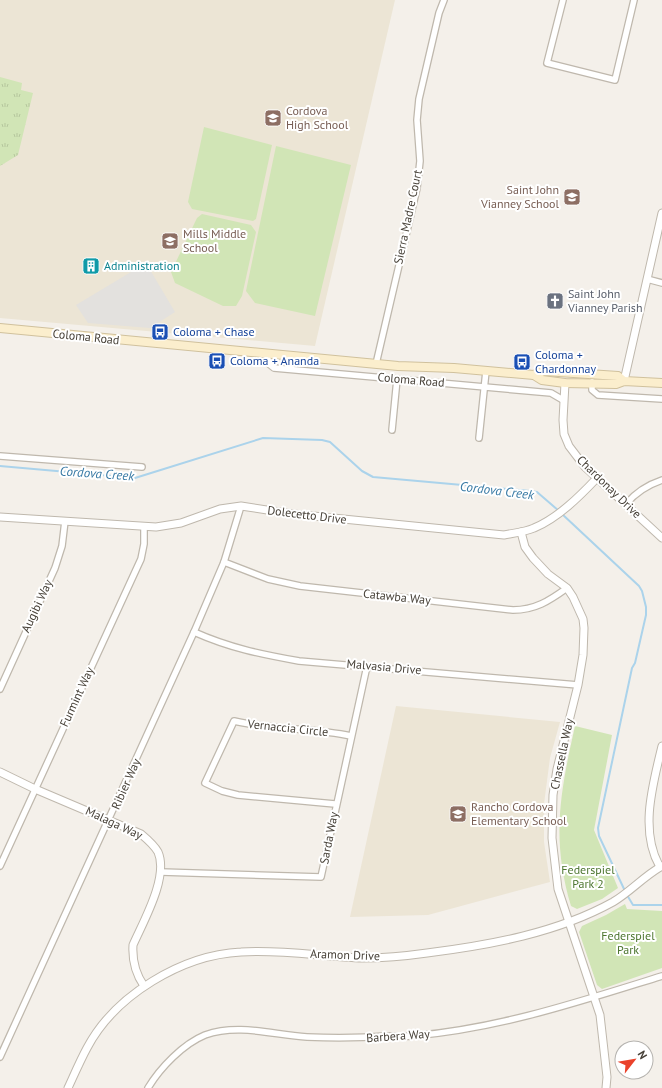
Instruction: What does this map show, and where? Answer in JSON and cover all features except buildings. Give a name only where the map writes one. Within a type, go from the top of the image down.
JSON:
[{"type":"main road","name":"Coloma Road","points":[[0,328],[376,364],[534,375],[546,371],[618,376],[624,381]]},
{"type":"main road","points":[[546,371],[560,377],[565,383]]},
{"type":"main road","name":"Coloma Road","points":[[534,375],[542,380],[565,383],[592,382],[616,384],[624,381],[662,383]]},
{"type":"street","name":"Sierra Madre Court","points":[[376,364],[416,188],[420,161],[417,120],[419,99],[439,13],[444,0]]},
{"type":"street","points":[[562,0],[547,64],[615,80],[634,0]]},
{"type":"street","points":[[624,381],[662,213]]},
{"type":"street","points":[[647,279],[662,283]]},
{"type":"street","name":"Coloma Road","points":[[267,354],[269,364],[274,368],[551,393],[563,400]]},
{"type":"street","points":[[479,438],[486,371]]},
{"type":"street","points":[[392,430],[397,379]]},
{"type":"street","points":[[592,382],[592,390],[598,395],[662,399]]},
{"type":"street","name":"Chardonay Drive","points":[[565,383],[563,420],[566,440],[579,461],[662,538]]},
{"type":"street","points":[[0,456],[142,467]]},
{"type":"street","name":"Dolecetto Drive","points":[[0,517],[144,527],[181,523],[220,509],[241,506],[300,515],[493,535],[520,532],[534,528],[559,512],[597,478]]},
{"type":"street","points":[[626,504],[642,488],[662,480]]},
{"type":"street","name":"Ribier Way","points":[[0,1057],[194,632],[224,562],[241,506]]},
{"type":"street","name":"Augibi Way","points":[[0,689],[55,568],[62,546],[65,521]]},
{"type":"street","name":"Furmint Way","points":[[1,863],[141,559],[144,544],[144,527]]},
{"type":"street","name":"Chassella Way","points":[[520,532],[525,547],[533,558],[548,574],[567,588],[578,607],[584,628],[583,655],[578,685],[557,769],[552,820],[553,853],[558,889],[601,1021],[607,1077],[606,1088]]},
{"type":"street","name":"Catawba Way","points":[[224,562],[268,579],[300,586],[512,610],[533,609],[542,605],[567,588]]},
{"type":"street","name":"Malvasia Drive","points":[[194,632],[256,654],[299,660],[578,685]]},
{"type":"street","name":"Sarda Way","points":[[161,872],[321,877],[335,804],[367,666]]},
{"type":"street","name":"Vernaccia Circle","points":[[335,804],[238,795],[222,791],[205,783],[234,721],[266,727],[298,728],[351,736]]},
{"type":"street","points":[[661,867],[652,846],[649,823],[651,794],[662,751]]},
{"type":"street","name":"Malaga Way","points":[[0,772],[147,838],[158,853],[161,872],[154,897],[133,946],[134,970],[144,986]]},
{"type":"street","name":"Aramon Drive","points":[[68,1088],[87,1048],[98,1031],[120,1007],[144,986],[167,972],[194,961],[240,952],[364,958],[407,956],[485,944],[568,922],[593,912],[623,895],[661,867]]},
{"type":"street","name":"Barbera Way","points":[[150,1087],[172,1057],[204,1036],[227,1031],[277,1032],[305,1037],[366,1038],[412,1036],[509,1022],[594,998],[662,976]]},
{"type":"shaded area","name":"Mills Middle School","points":[[0,0],[395,0],[315,346],[0,318]]},
{"type":"shaded area","points":[[146,263],[175,312],[150,328],[88,323],[76,305]]},
{"type":"shaded area","name":"Rancho Cordova Elementary School","points":[[396,706],[560,722],[550,758],[544,804],[544,842],[550,882],[428,915],[350,917]]},
{"type":"green space","points":[[0,77],[22,83],[21,90],[33,93],[18,155],[0,166]]},
{"type":"green space","points":[[204,127],[272,145],[256,219],[253,221],[192,209],[188,202]]},
{"type":"green space","points":[[276,146],[351,165],[315,316],[255,303],[246,291]]},
{"type":"green space","points":[[202,214],[251,225],[256,232],[242,296],[236,306],[223,306],[175,283],[171,272],[197,218]]},
{"type":"green space","name":"Federspiel Park 2","points":[[575,726],[612,735],[594,830],[618,888],[602,899],[577,909],[571,906],[565,882],[561,859],[560,837],[562,795]]},
{"type":"green space","name":"Federspiel Park","points":[[625,904],[627,909],[662,911],[662,968],[602,989],[597,985],[579,932],[582,926]]},
{"type":"waterway","name":"Cordova Creek","points":[[0,466],[135,478],[263,438],[322,440],[330,442],[362,471],[373,477],[537,492],[559,511]]},
{"type":"waterway","name":"Cordova Creek","points":[[562,514],[639,586],[642,591],[646,607],[646,615],[635,663],[632,668],[598,828],[599,836],[625,891]]},
{"type":"waterway","name":"Cordova Creek","points":[[627,895],[633,905],[662,905]]},
{"type":"place","name":"Cordova High School","points":[[273,118]]},
{"type":"place","name":"Saint John Vianney School","points":[[572,197]]},
{"type":"place","name":"Mills Middle School","points":[[170,241]]},
{"type":"place","name":"Administration","points":[[91,266]]},
{"type":"place","name":"Saint John Vianney Parish","points":[[555,301]]},
{"type":"place","name":"Coloma + Chase","points":[[160,332]]},
{"type":"place","name":"Coloma + Ananda","points":[[217,361]]},
{"type":"place","name":"Coloma + Chardonnay","points":[[522,362]]},
{"type":"place","name":"Rancho Cordova Elementary School","points":[[458,814]]}]
